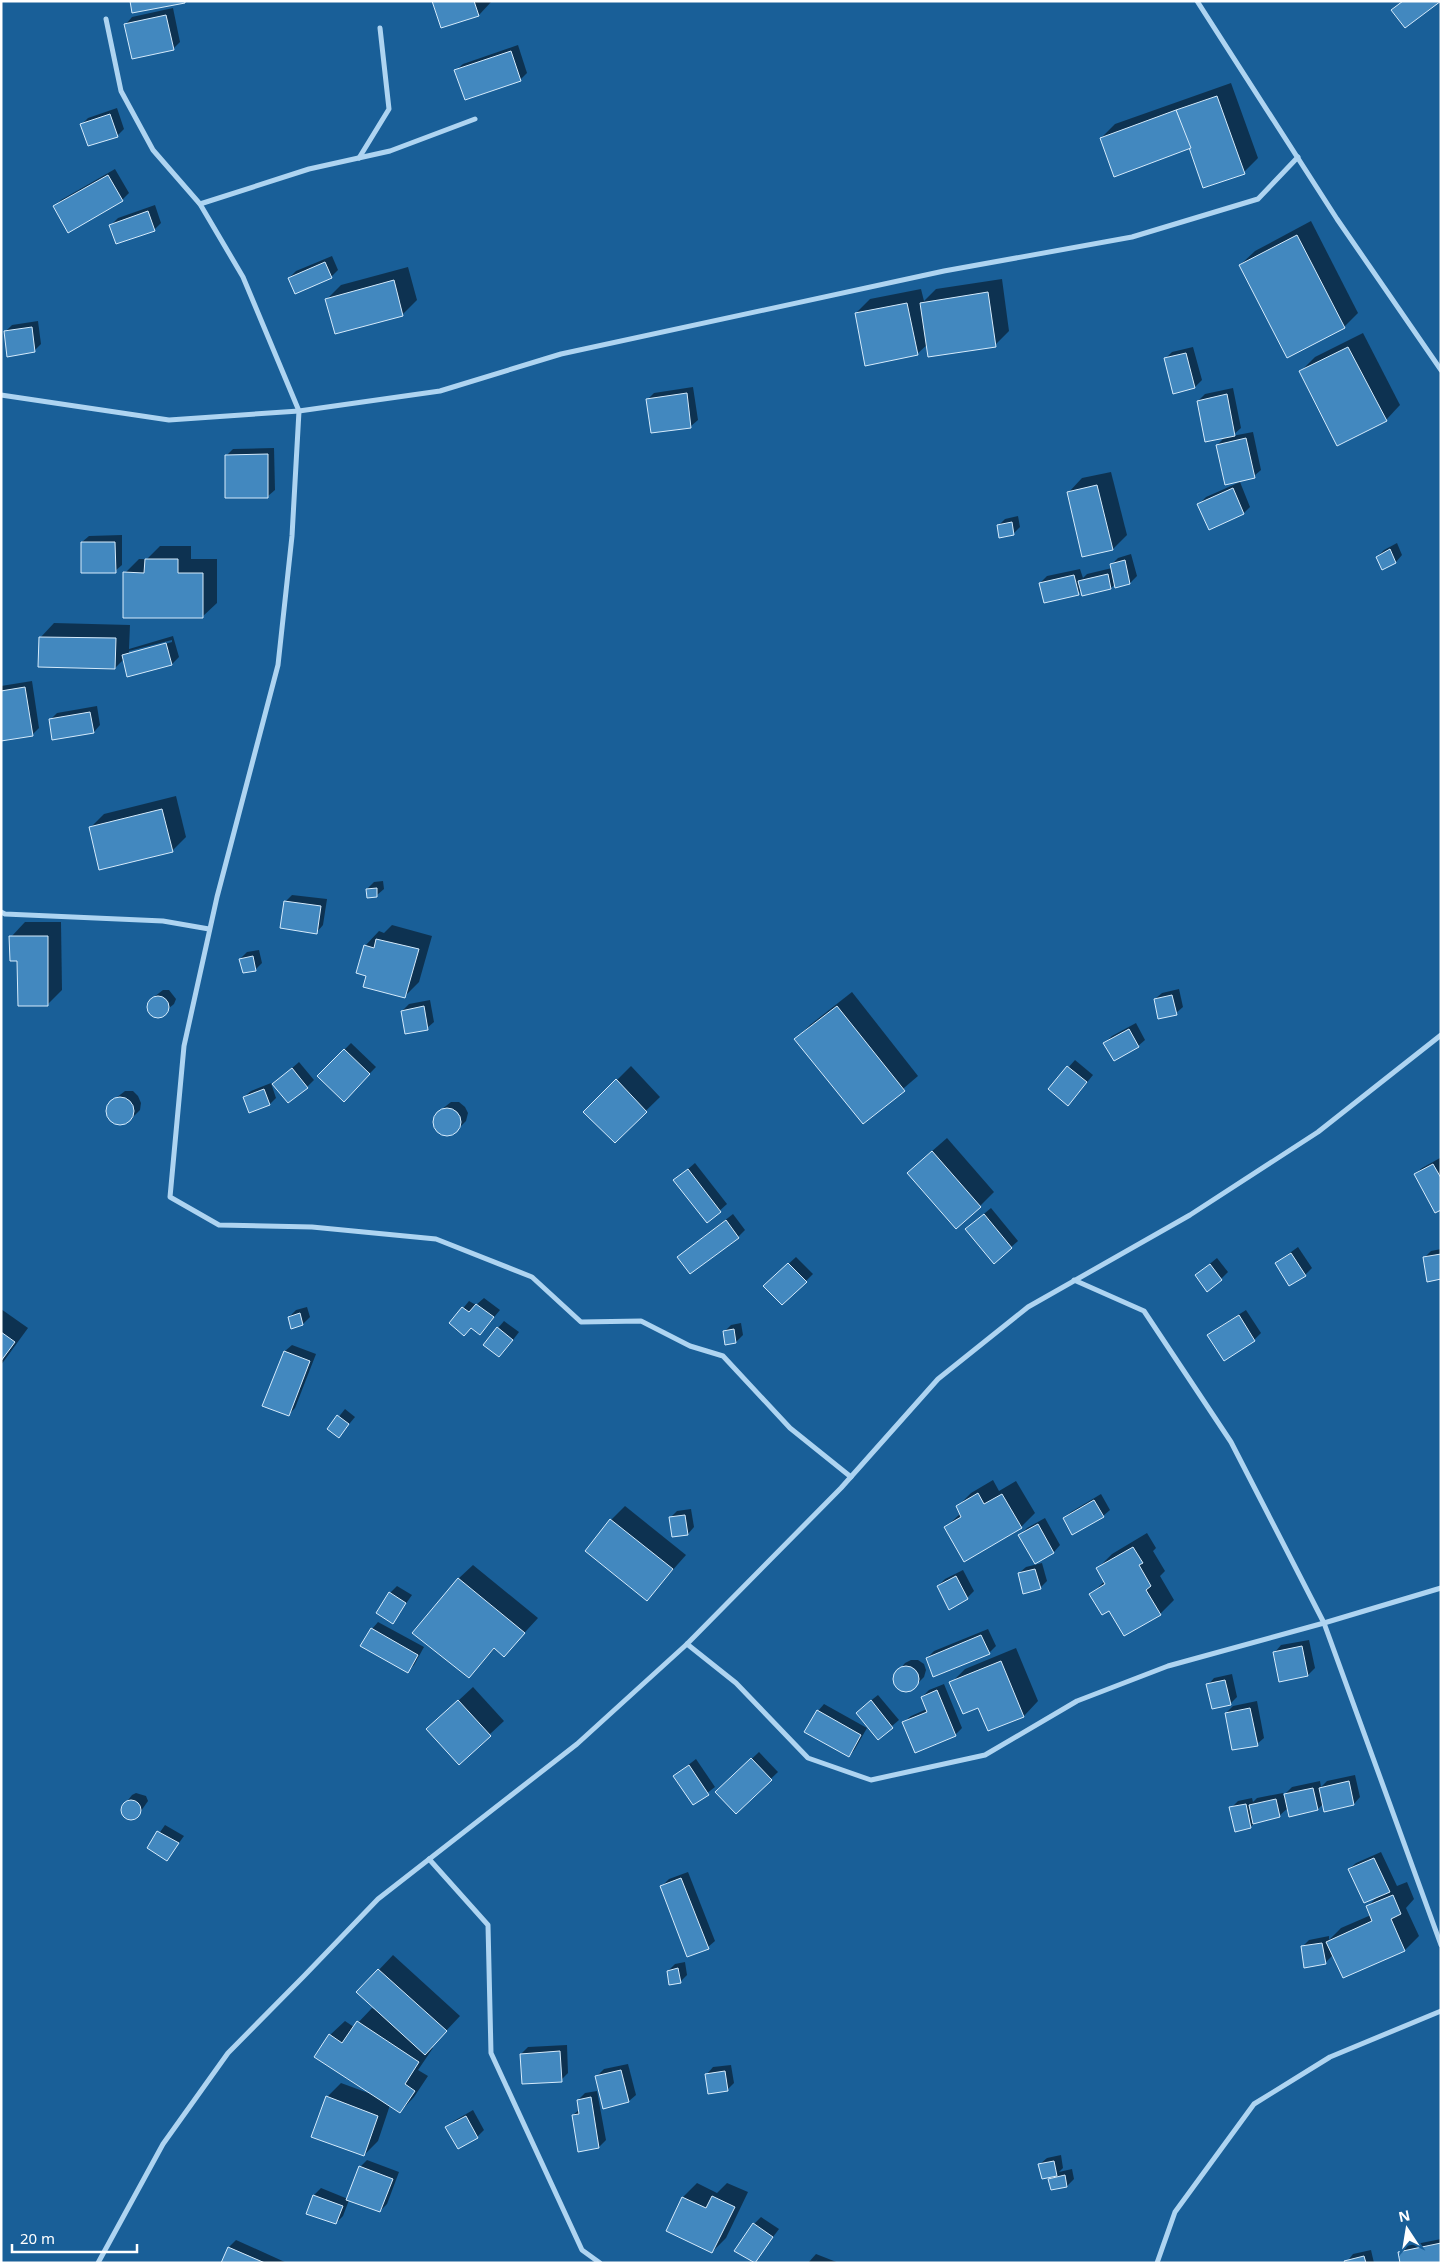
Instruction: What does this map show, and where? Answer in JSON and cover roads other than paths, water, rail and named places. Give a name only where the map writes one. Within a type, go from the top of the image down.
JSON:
[{"type":"street","points":[[1197,1],[1343,227],[1441,370]]},
{"type":"street","points":[[106,19],[121,91],[153,150],[200,204],[243,277],[298,412],[292,536],[278,665],[209,929],[184,1046],[170,1198],[219,1225],[312,1227],[436,1238],[532,1277],[581,1322],[641,1321],[690,1346],[723,1356],[790,1428],[851,1477]]},
{"type":"street","points":[[359,158],[389,109],[380,28]]},
{"type":"street","points":[[200,204],[309,169],[390,151],[475,119]]},
{"type":"street","points":[[1,395],[169,420],[298,412],[440,390],[561,354],[944,271],[1132,237],[1258,199],[1298,157]]},
{"type":"street","points":[[1,912],[5,914],[163,921],[209,929]]},
{"type":"street","points":[[98,2263],[163,2144],[228,2053],[378,1899],[577,1744],[686,1644],[851,1477],[938,1379],[1028,1307],[1190,1215],[1318,1132],[1441,1036]]},
{"type":"street","points":[[1074,1280],[1144,1311],[1231,1442],[1324,1623],[1441,1945]]},
{"type":"street","points":[[686,1644],[736,1683],[808,1758],[870,1780],[985,1755],[1077,1701],[1168,1666],[1324,1623],[1441,1588]]},
{"type":"street","points":[[429,1859],[488,1925],[491,2054],[582,2250],[600,2263]]},
{"type":"street","points":[[1157,2263],[1175,2212],[1254,2104],[1330,2057],[1441,2011]]}]
